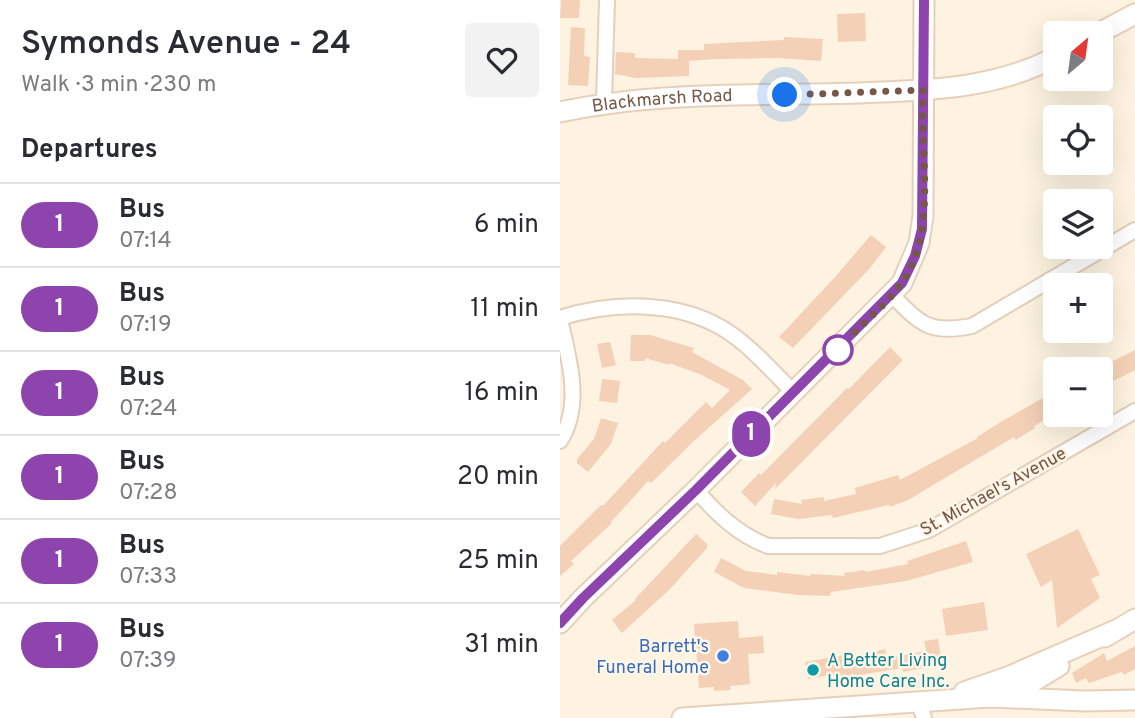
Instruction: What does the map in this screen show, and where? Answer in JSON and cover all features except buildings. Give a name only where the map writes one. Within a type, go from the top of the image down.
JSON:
[{"type":"street","points":[[604,103],[607,0]]},
{"type":"street","points":[[560,623],[598,582],[696,490],[892,295],[909,271],[922,229],[924,0]]},
{"type":"street","points":[[1113,26],[1135,14]]},
{"type":"street","name":"Blackmarsh Road","points":[[560,112],[604,103],[688,97],[944,89],[998,80],[1043,64]]},
{"type":"street","points":[[892,295],[920,322],[934,328],[951,330],[972,326],[1135,230]]},
{"type":"street","points":[[560,441],[570,408],[573,376],[560,319],[598,308],[649,306],[697,317],[721,328],[741,342],[794,393]]},
{"type":"street","name":"St. Michael's Avenue","points":[[696,490],[733,528],[768,546],[880,546],[929,530],[1135,411]]},
{"type":"street","points":[[682,718],[927,708],[990,697],[1031,683],[1135,619]]},
{"type":"street","points":[[927,708],[1116,630]]},
{"type":"street","points":[[1059,665],[1057,680],[1064,694]]},
{"type":"street","points":[[1010,676],[1044,685],[1084,701]]},
{"type":"street","points":[[990,697],[1135,700]]},
{"type":"bus line","name":"1","points":[[560,623],[879,309],[902,283],[915,256],[922,229],[924,0]]},
{"type":"place","name":"Barrett's Funeral Home","points":[[723,656]]},
{"type":"place","name":"A Better Living Home Care Inc.","points":[[813,670]]},
{"type":"route","points":[[785,95],[923,90],[924,194],[919,243],[902,283],[838,350]]}]
